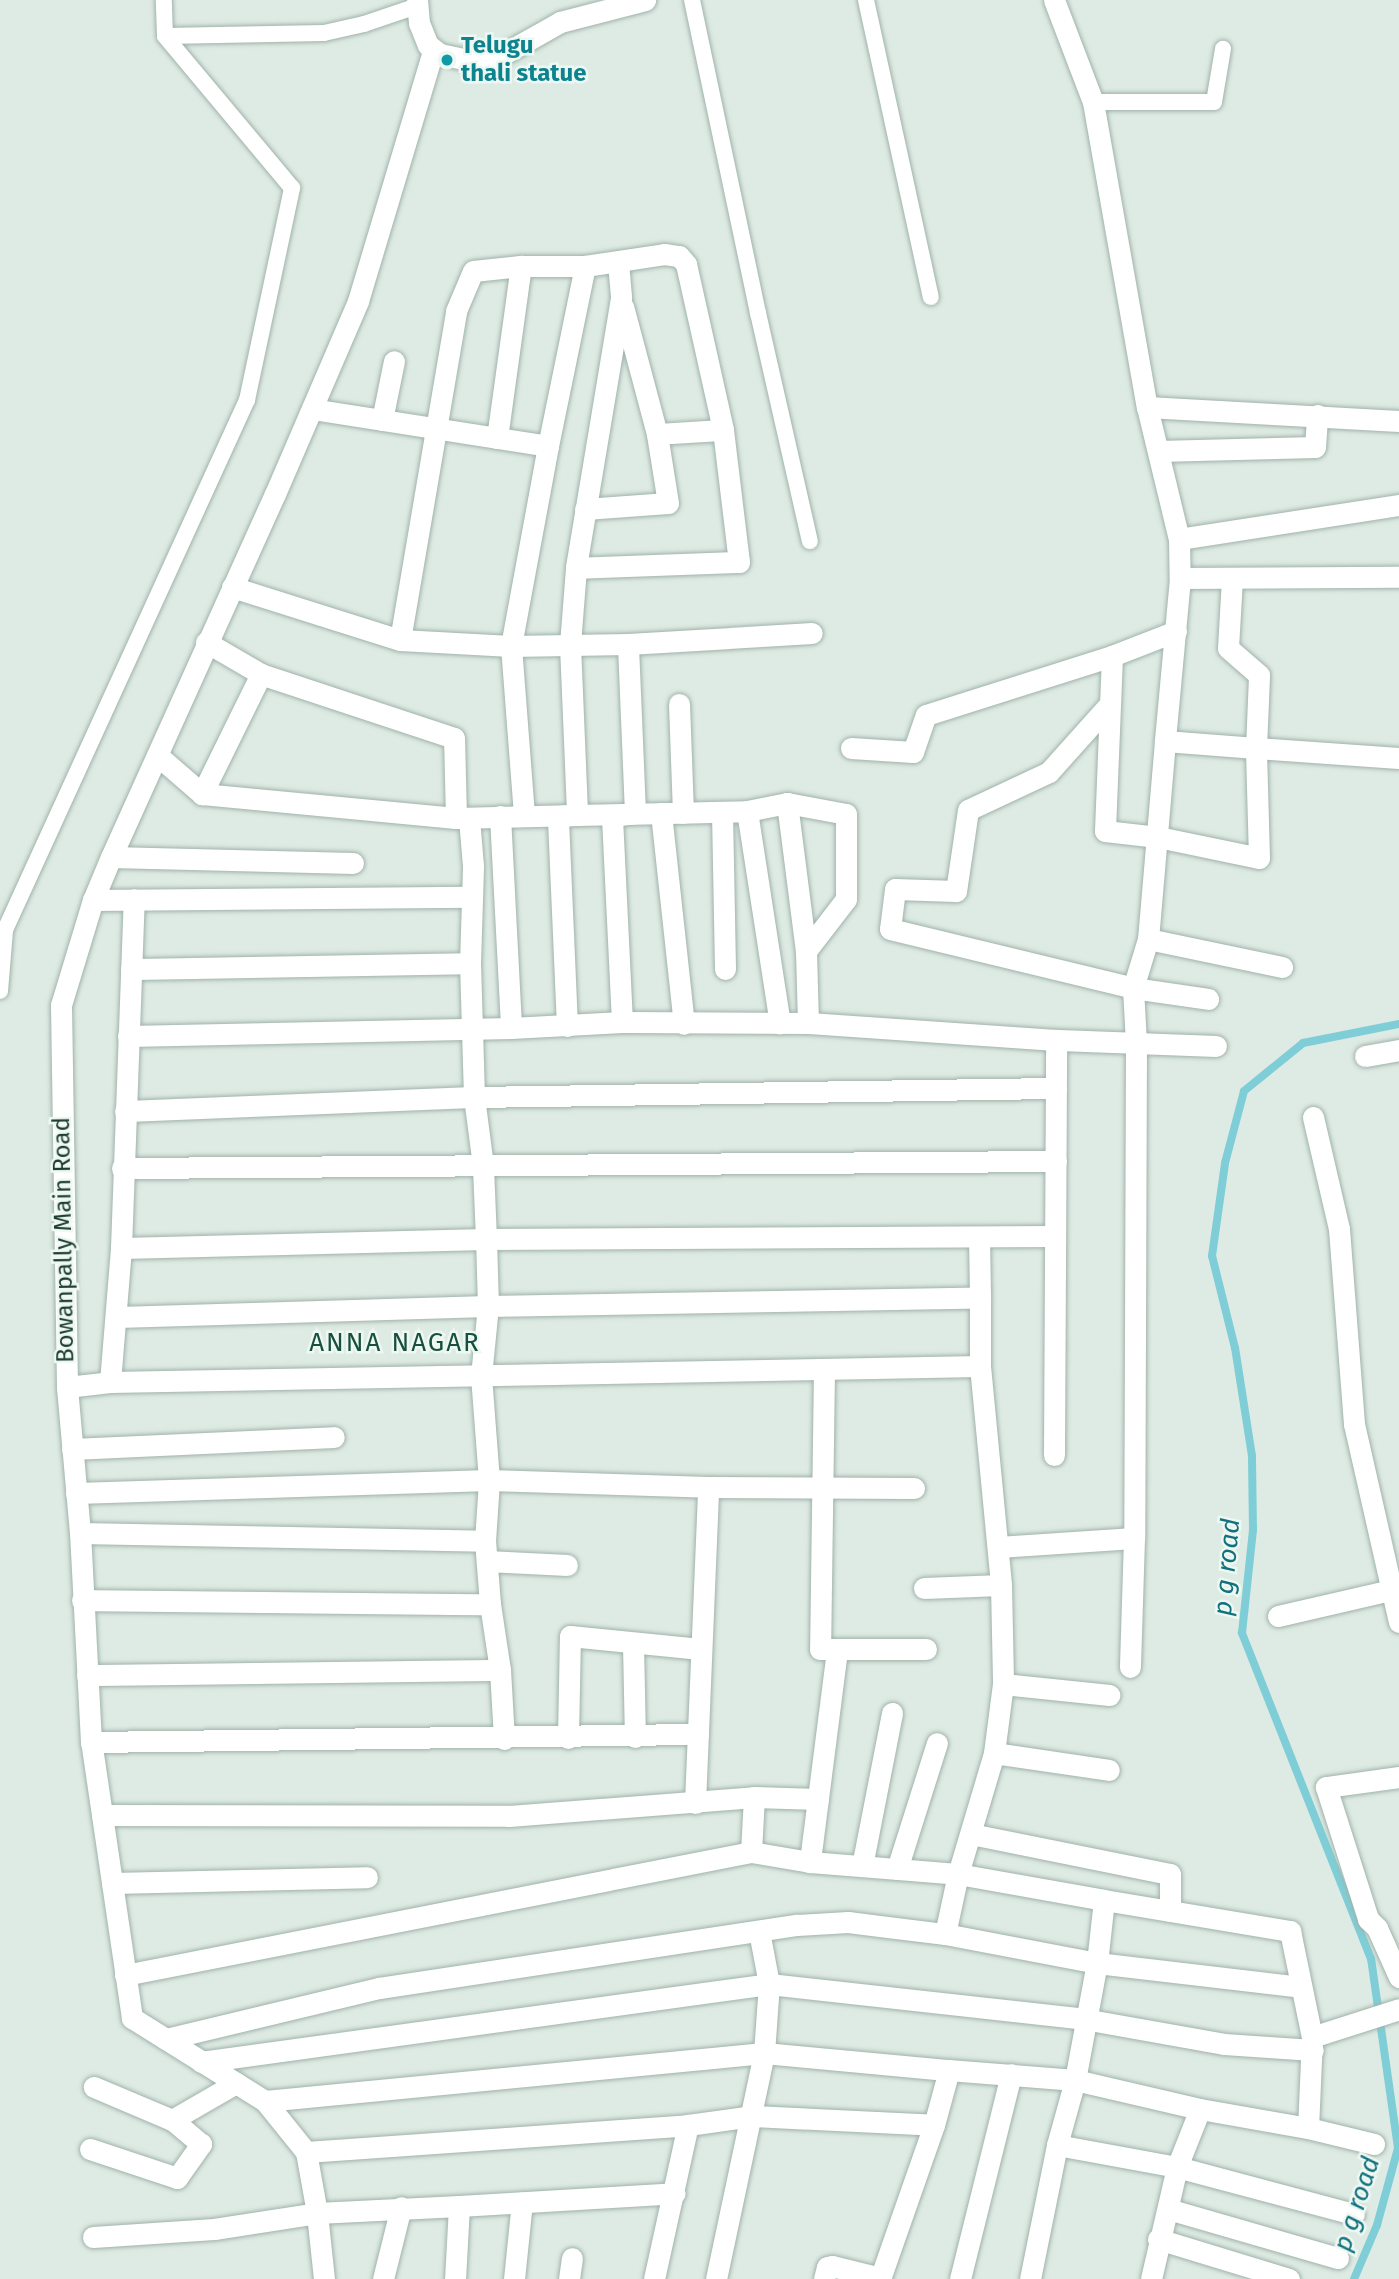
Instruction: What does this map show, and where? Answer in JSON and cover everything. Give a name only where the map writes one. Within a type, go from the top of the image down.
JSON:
[{"type":"street","points":[[417,3],[419,23],[433,51],[463,59],[500,56],[560,22],[645,0]]},
{"type":"street","points":[[1054,0],[1093,102],[1147,407],[1179,539],[1180,578],[1176,631],[1148,939],[1133,988],[1136,1043],[1134,1538],[1130,1668]]},
{"type":"street","name":"Bowanpally Main Road","points":[[306,2152],[265,2101],[132,2018],[91,1742],[80,1533],[67,1387],[61,1004],[93,900],[111,857],[358,301],[433,51]]},
{"type":"street","points":[[400,640],[456,311],[472,271],[521,266],[586,266],[671,254],[679,256],[687,264],[723,430],[739,562],[576,568]]},
{"type":"street","points":[[586,509],[668,503],[657,434],[621,298],[618,261]]},
{"type":"street","points":[[497,438],[521,266]]},
{"type":"street","points":[[524,814],[511,646],[548,446],[586,266]]},
{"type":"street","points":[[577,815],[570,645],[576,568],[621,298]]},
{"type":"street","points":[[382,420],[394,361]]},
{"type":"street","points":[[1147,407],[1399,421]]},
{"type":"street","points":[[312,409],[548,446]]},
{"type":"street","points":[[1158,451],[1315,447],[1317,415]]},
{"type":"street","points":[[657,434],[723,430]]},
{"type":"street","points":[[1179,539],[1399,505]]},
{"type":"street","points":[[1180,578],[1399,577]]},
{"type":"street","points":[[1112,656],[1105,831],[1158,837],[1259,858],[1256,748],[1259,675],[1228,648],[1232,579]]},
{"type":"street","points":[[232,587],[400,640],[511,646],[570,645],[812,633]]},
{"type":"street","points":[[850,748],[913,752],[926,715],[1112,656],[1176,631]]},
{"type":"street","points":[[206,642],[261,674],[454,738],[456,818]]},
{"type":"street","points":[[628,644],[635,813]]},
{"type":"street","points":[[202,794],[261,674]]},
{"type":"street","points":[[679,704],[683,813]]},
{"type":"street","points":[[1108,706],[1049,772],[968,810],[956,891],[895,889],[890,929],[1133,988],[1208,999]]},
{"type":"street","points":[[1165,741],[1399,758]]},
{"type":"street","points":[[157,755],[202,794],[470,818],[474,1097],[483,1166],[488,1306],[481,1376],[489,1480],[486,1551],[490,1604],[500,1670],[504,1739]]},
{"type":"street","points":[[567,1026],[558,816],[747,811],[787,803],[846,814],[846,899],[806,951]]},
{"type":"street","points":[[787,803],[806,951],[808,1023]]},
{"type":"street","points":[[747,811],[780,1023]]},
{"type":"street","points":[[722,812],[725,969]]},
{"type":"street","points":[[622,1022],[612,816],[635,813]]},
{"type":"street","points":[[661,813],[684,1024]]},
{"type":"street","points":[[456,818],[524,814],[577,815]]},
{"type":"street","points":[[500,816],[511,1028]]},
{"type":"street","points":[[111,857],[353,863]]},
{"type":"street","points":[[93,900],[472,897]]},
{"type":"street","points":[[110,1382],[121,1248],[134,899]]},
{"type":"street","points":[[1148,939],[1282,967]]},
{"type":"street","points":[[131,969],[470,963]]},
{"type":"street","points":[[128,1036],[511,1028],[622,1022],[808,1023],[1056,1040],[1216,1046]]},
{"type":"street","points":[[1054,1455],[1056,1040]]},
{"type":"street","points":[[1365,1056],[1399,1051]]},
{"type":"street","points":[[125,1111],[474,1097],[1056,1088]]},
{"type":"street","points":[[1313,1117],[1339,1229],[1354,1424],[1395,1590],[1399,1622]]},
{"type":"street","points":[[122,1168],[1056,1161]]},
{"type":"street","points":[[121,1248],[486,1239],[1054,1236]]},
{"type":"street","points":[[945,1934],[958,1874],[994,1753],[1003,1684],[1001,1585],[980,1366],[979,1237]]},
{"type":"street","points":[[117,1317],[488,1306],[980,1297]]},
{"type":"street","points":[[67,1387],[110,1382],[980,1366]]},
{"type":"street","points":[[824,1369],[820,1649],[926,1649]]},
{"type":"street","points":[[72,1449],[334,1437]]},
{"type":"street","points":[[76,1493],[489,1480],[708,1487],[914,1488]]},
{"type":"street","points":[[695,1802],[708,1487]]},
{"type":"street","points":[[80,1533],[486,1551],[566,1565]]},
{"type":"street","points":[[998,1547],[1134,1538]]},
{"type":"street","points":[[924,1588],[1001,1585]]},
{"type":"street","points":[[1278,1616],[1395,1590]]},
{"type":"street","points":[[82,1600],[490,1604]]},
{"type":"street","points":[[568,1738],[570,1636],[700,1649]]},
{"type":"street","points":[[633,1644],[635,1737]]},
{"type":"street","points":[[810,1862],[837,1650]]},
{"type":"street","points":[[87,1675],[500,1670]]},
{"type":"street","points":[[1003,1684],[1110,1695]]},
{"type":"street","points":[[862,1866],[892,1713]]},
{"type":"street","points":[[91,1742],[504,1739],[698,1734]]},
{"type":"street","points":[[897,1869],[937,1743]]},
{"type":"street","points":[[994,1753],[1110,1770]]},
{"type":"street","points":[[1399,1777],[1326,1787],[1368,1919],[1377,1928],[1399,1977]]},
{"type":"street","points":[[102,1815],[509,1816],[754,1797],[818,1799]]},
{"type":"street","points":[[751,1852],[754,1797]]},
{"type":"street","points":[[971,1834],[1170,1874],[1170,1910]]},
{"type":"street","points":[[125,1975],[751,1852],[810,1862],[958,1874],[1290,1931],[1312,2043],[1308,2128]]},
{"type":"street","points":[[112,1883],[367,1878]]},
{"type":"street","points":[[1032,2279],[1097,1964],[1104,1899]]},
{"type":"street","points":[[166,2039],[380,1988],[759,1931],[848,1922],[945,1934],[1097,1964],[1301,1987]]},
{"type":"street","points":[[716,2279],[753,2116],[764,2053],[769,1984],[759,1931]]},
{"type":"street","points":[[201,2062],[769,1984],[1084,2019],[1224,2044],[1312,2043],[1347,2026],[1399,2009]]},
{"type":"street","points":[[265,2101],[764,2053],[1075,2080],[1200,2109],[1308,2128],[1374,2144]]},
{"type":"street","points":[[824,2279],[827,2267],[832,2266],[881,2279],[934,2125],[949,2070]]},
{"type":"street","points":[[960,2279],[1011,2074]]},
{"type":"street","points":[[172,2120],[236,2083]]},
{"type":"street","points":[[90,2149],[177,2179],[201,2144],[172,2120],[94,2087]]},
{"type":"street","points":[[1151,2279],[1158,2239],[1177,2167],[1200,2109]]},
{"type":"street","points":[[324,2279],[317,2213],[306,2152],[688,2125],[753,2116],[934,2125]]},
{"type":"street","points":[[654,2279],[688,2125]]},
{"type":"street","points":[[1058,2145],[1177,2167],[1354,2214]]},
{"type":"street","points":[[93,2236],[214,2229],[317,2213],[675,2193]]},
{"type":"street","points":[[514,2279],[522,2202]]},
{"type":"street","points":[[455,2279],[459,2206]]},
{"type":"street","points":[[383,2279],[401,2207]]},
{"type":"street","points":[[1168,2209],[1338,2258]]},
{"type":"street","points":[[1158,2239],[1290,2279]]},
{"type":"street","points":[[569,2279],[572,2258]]},
{"type":"lane","points":[[0,991],[5,930],[247,400],[292,188],[165,36],[164,0]]},
{"type":"lane","points":[[692,0],[758,313],[810,541]]},
{"type":"lane","points":[[866,0],[931,298]]},
{"type":"lane","points":[[165,36],[324,33],[364,24],[417,3]]},
{"type":"lane","points":[[1093,102],[1214,102],[1223,49]]},
{"type":"waterway","name":"p g road","points":[[1354,2279],[1377,2225],[1398,2148],[1371,1959],[1242,1633],[1253,1530],[1252,1456],[1235,1348],[1212,1256],[1225,1163],[1244,1091],[1303,1043],[1399,1024]]},
{"type":"place","name":"Telugu thali statue","points":[[447,60]]},
{"type":"district","name":"ANNA NAGAR","points":[[395,1343]]}]
